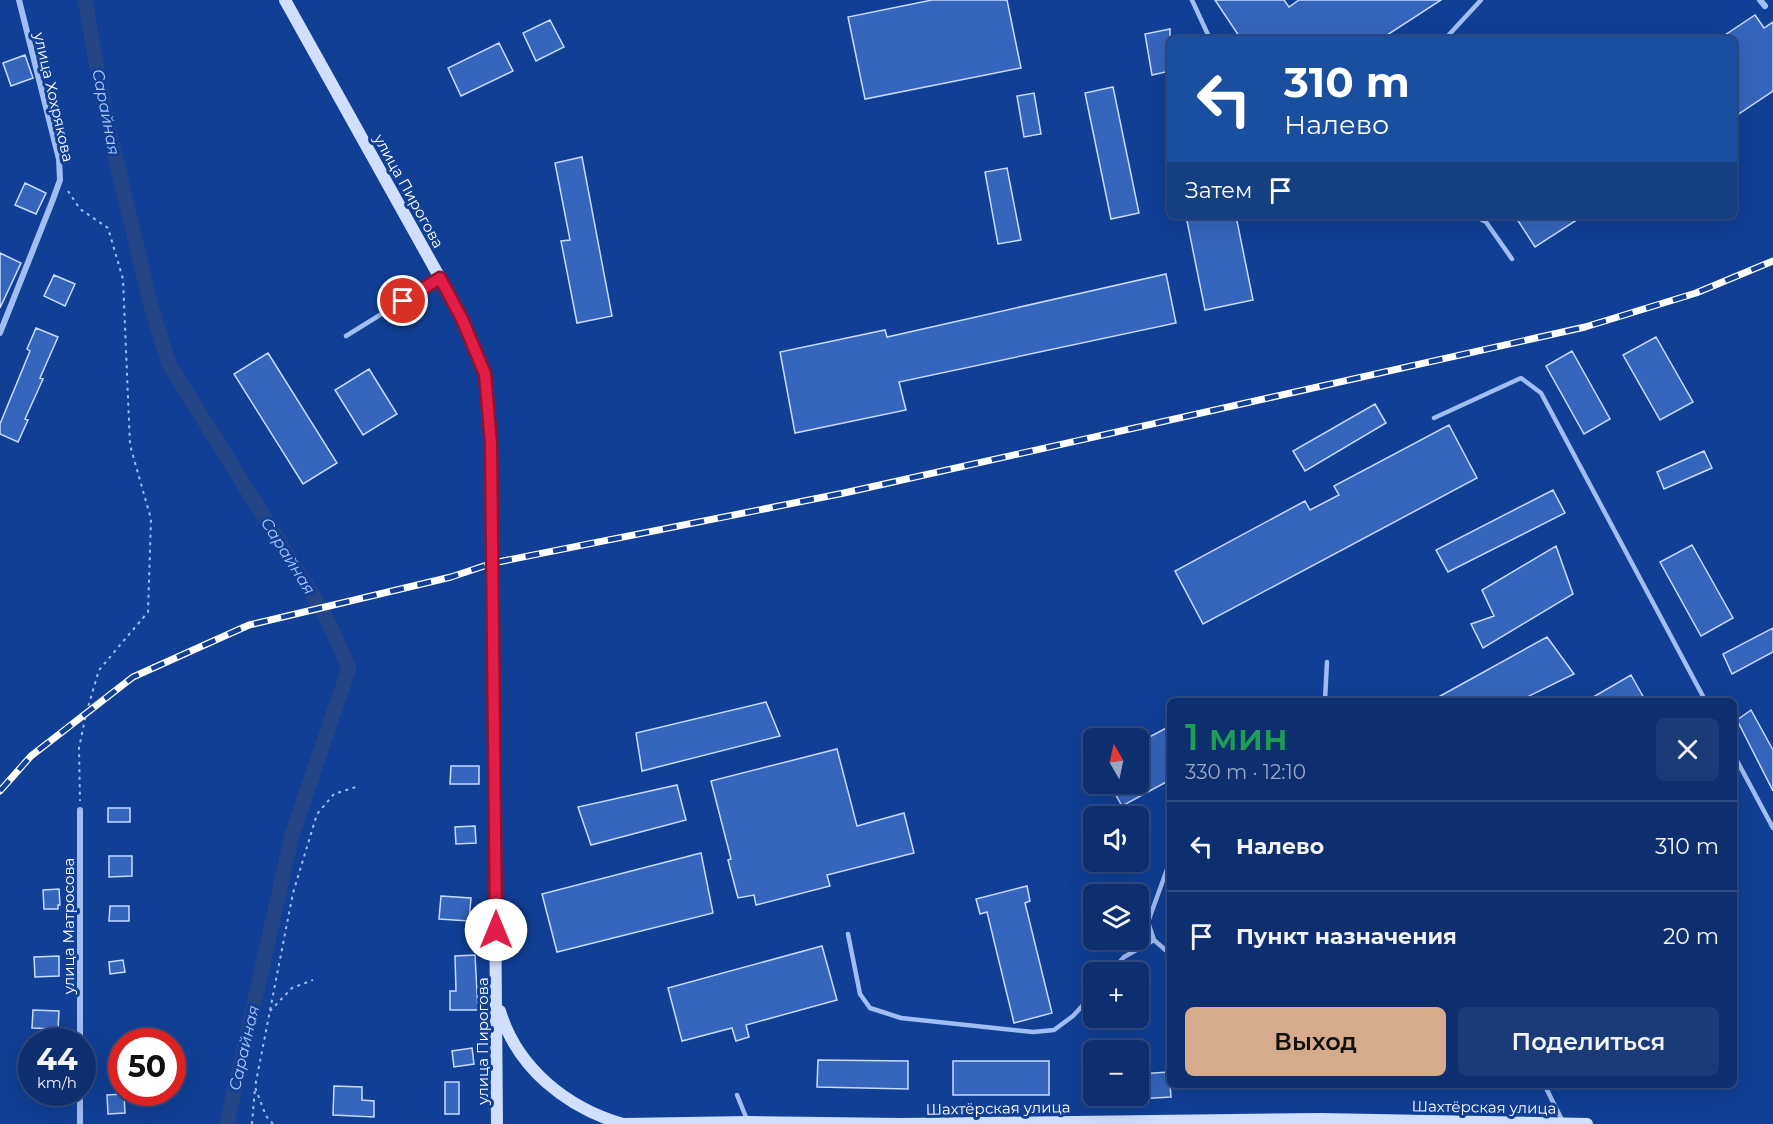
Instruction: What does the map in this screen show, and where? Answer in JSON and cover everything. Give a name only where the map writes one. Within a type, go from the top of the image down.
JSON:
[{"type":"main road","name":"улица Пирогова","points":[[285,0],[462,319],[485,374],[491,443],[498,1124]]},
{"type":"main road","points":[[496,999],[510,1036],[533,1070],[572,1102],[601,1117],[623,1124]]},
{"type":"main road","name":"Шахтёрская улица","points":[[623,1124],[1266,1121],[1587,1124]]},
{"type":"street","name":"улица Хохрякова","points":[[0,333],[60,180],[59,159],[19,0]]},
{"type":"street","points":[[1760,0],[1764,6]]},
{"type":"street","name":"улица Матросова","points":[[80,810],[80,1028]]},
{"type":"street","points":[[80,1106],[80,1124]]},
{"type":"lane","points":[[1192,0],[1209,36]]},
{"type":"lane","points":[[1448,36],[1481,0]]},
{"type":"lane","points":[[1480,219],[1486,222],[1512,259]]},
{"type":"lane","points":[[346,336],[440,278]]},
{"type":"lane","points":[[1434,418],[1521,378],[1541,393],[1704,698]]},
{"type":"lane","points":[[1325,698],[1327,662]]},
{"type":"lane","points":[[1737,762],[1773,828]]},
{"type":"lane","points":[[1167,869],[1148,922],[1154,940],[1167,951]]},
{"type":"lane","points":[[848,934],[860,994],[870,1008],[901,1018],[1033,1032],[1054,1030],[1074,1016],[1083,1006]]},
{"type":"lane","points":[[1120,962],[1124,957],[1154,940]]},
{"type":"lane","points":[[1546,1088],[1564,1124]]},
{"type":"lane","points":[[737,1095],[748,1122]]},
{"type":"path","points":[[60,180],[80,209],[108,228],[123,279],[130,445],[151,519],[148,612],[99,670],[79,748],[80,810]]},
{"type":"path","points":[[252,1124],[255,1087],[268,1013],[293,892],[317,814],[334,794],[359,786]]},
{"type":"path","points":[[268,1013],[292,988],[313,980]]},
{"type":"path","points":[[255,1087],[266,1116],[273,1124]]},
{"type":"building","points":[[932,0],[1007,0],[1021,68],[865,99],[848,17]]},
{"type":"building","points":[[1215,0],[1284,0],[1289,7],[1299,0],[1441,0],[1386,36],[1239,36]]},
{"type":"building","points":[[1755,15],[1764,28],[1773,22],[1773,91],[1737,115],[1737,36],[1724,36]]},
{"type":"building","points":[[550,20],[564,47],[536,61],[523,33]]},
{"type":"building","points":[[1170,29],[1170,36],[1167,36],[1167,72],[1152,75],[1145,34]]},
{"type":"building","points":[[499,43],[513,71],[461,96],[448,68]]},
{"type":"building","points":[[25,55],[33,78],[11,86],[3,63]]},
{"type":"building","points":[[1113,87],[1139,213],[1111,219],[1085,93]]},
{"type":"building","points":[[1034,93],[1041,134],[1024,137],[1017,96]]},
{"type":"building","points":[[582,157],[612,316],[577,323],[561,241],[570,240],[555,163]]},
{"type":"building","points":[[1007,168],[1021,240],[998,244],[985,172]]},
{"type":"building","points":[[25,183],[46,193],[36,214],[15,205]]},
{"type":"building","points":[[1187,219],[1237,219],[1253,300],[1205,310]]},
{"type":"building","points":[[1517,219],[1578,219],[1535,247]]},
{"type":"building","points":[[0,253],[21,263],[0,308]]},
{"type":"building","points":[[1166,274],[1176,323],[899,382],[906,410],[795,433],[780,352],[885,330],[887,337]]},
{"type":"building","points":[[54,275],[75,284],[65,306],[44,296]]},
{"type":"building","points":[[36,328],[58,337],[40,378],[43,379],[25,419],[28,420],[18,442],[0,434],[0,424],[30,351],[27,349]]},
{"type":"building","points":[[1656,337],[1693,402],[1660,420],[1623,355]]},
{"type":"building","points":[[1572,351],[1610,419],[1584,434],[1546,366]]},
{"type":"building","points":[[268,353],[337,463],[303,484],[234,374]]},
{"type":"building","points":[[369,369],[397,414],[363,435],[335,390]]},
{"type":"building","points":[[1375,404],[1386,423],[1305,471],[1293,451]]},
{"type":"building","points":[[1449,425],[1477,478],[1203,624],[1175,571],[1305,501],[1310,510],[1339,495],[1334,486]]},
{"type":"building","points":[[1704,451],[1712,468],[1664,489],[1657,472]]},
{"type":"building","points":[[1553,490],[1565,513],[1448,572],[1436,550]]},
{"type":"building","points":[[1692,545],[1733,618],[1701,636],[1660,562]]},
{"type":"building","points":[[1556,546],[1573,594],[1483,648],[1471,624],[1494,616],[1482,590]]},
{"type":"building","points":[[1773,628],[1773,652],[1732,674],[1723,654]]},
{"type":"building","points":[[1547,637],[1574,674],[1525,698],[1437,698]]},
{"type":"building","points":[[1631,675],[1644,698],[1591,698]]},
{"type":"building","points":[[766,702],[780,736],[642,771],[636,733]]},
{"type":"building","points":[[1751,710],[1773,750],[1773,791],[1737,720]]},
{"type":"building","points":[[1167,728],[1167,782],[1149,791],[1149,737]]},
{"type":"building","points":[[837,749],[857,826],[904,813],[914,853],[827,875],[830,886],[756,905],[754,895],[738,898],[728,860],[731,859],[711,781]]},
{"type":"building","points":[[451,766],[479,766],[479,784],[450,784]]},
{"type":"building","points":[[677,785],[686,820],[591,845],[578,807]]},
{"type":"building","points":[[1115,794],[1144,794],[1122,806]]},
{"type":"building","points":[[108,808],[130,808],[130,822],[108,822]]},
{"type":"building","points":[[475,826],[476,843],[456,844],[455,827]]},
{"type":"building","points":[[701,853],[713,913],[557,952],[542,894]]},
{"type":"building","points":[[109,856],[132,856],[132,876],[109,877]]},
{"type":"building","points":[[1027,886],[1030,901],[1025,903],[1052,1013],[1014,1023],[987,912],[980,914],[976,899]]},
{"type":"building","points":[[59,889],[58,909],[44,909],[43,890]]},
{"type":"building","points":[[441,896],[471,898],[469,921],[439,919]]},
{"type":"building","points":[[110,906],[129,906],[129,921],[109,921]]},
{"type":"building","points":[[822,946],[837,1000],[746,1025],[749,1037],[736,1041],[732,1028],[682,1041],[668,988]]},
{"type":"building","points":[[475,955],[478,1010],[450,1010],[450,991],[456,991],[455,956]]},
{"type":"building","points":[[59,956],[59,976],[35,977],[34,957]]},
{"type":"building","points":[[123,960],[125,972],[110,974],[109,962]]},
{"type":"building","points":[[33,1010],[59,1011],[58,1028],[32,1028]]},
{"type":"building","points":[[472,1048],[474,1064],[454,1067],[452,1051]]},
{"type":"building","points":[[818,1060],[908,1061],[908,1089],[817,1087]]},
{"type":"building","points":[[953,1061],[1049,1061],[1049,1095],[953,1095]]},
{"type":"building","points":[[1167,1072],[1167,1088],[1170,1088],[1171,1097],[1149,1098],[1149,1073]]},
{"type":"building","points":[[445,1082],[459,1082],[459,1114],[445,1114]]},
{"type":"building","points":[[334,1086],[362,1087],[362,1100],[374,1101],[374,1117],[333,1115]]},
{"type":"building","points":[[107,1095],[108,1106],[125,1106],[125,1113],[108,1114]]},
{"type":"waterway","name":"Сарайная","points":[[85,0],[107,122],[151,306],[169,364],[325,615],[349,668],[292,835],[227,1124]]},
{"type":"railway","points":[[0,791],[31,756],[133,677],[249,625],[451,577],[493,563],[844,493],[1585,327],[1696,293],[1773,261]]},
{"type":"route","points":[[403,301],[440,278],[462,319],[485,374],[491,443],[496,930]]}]
